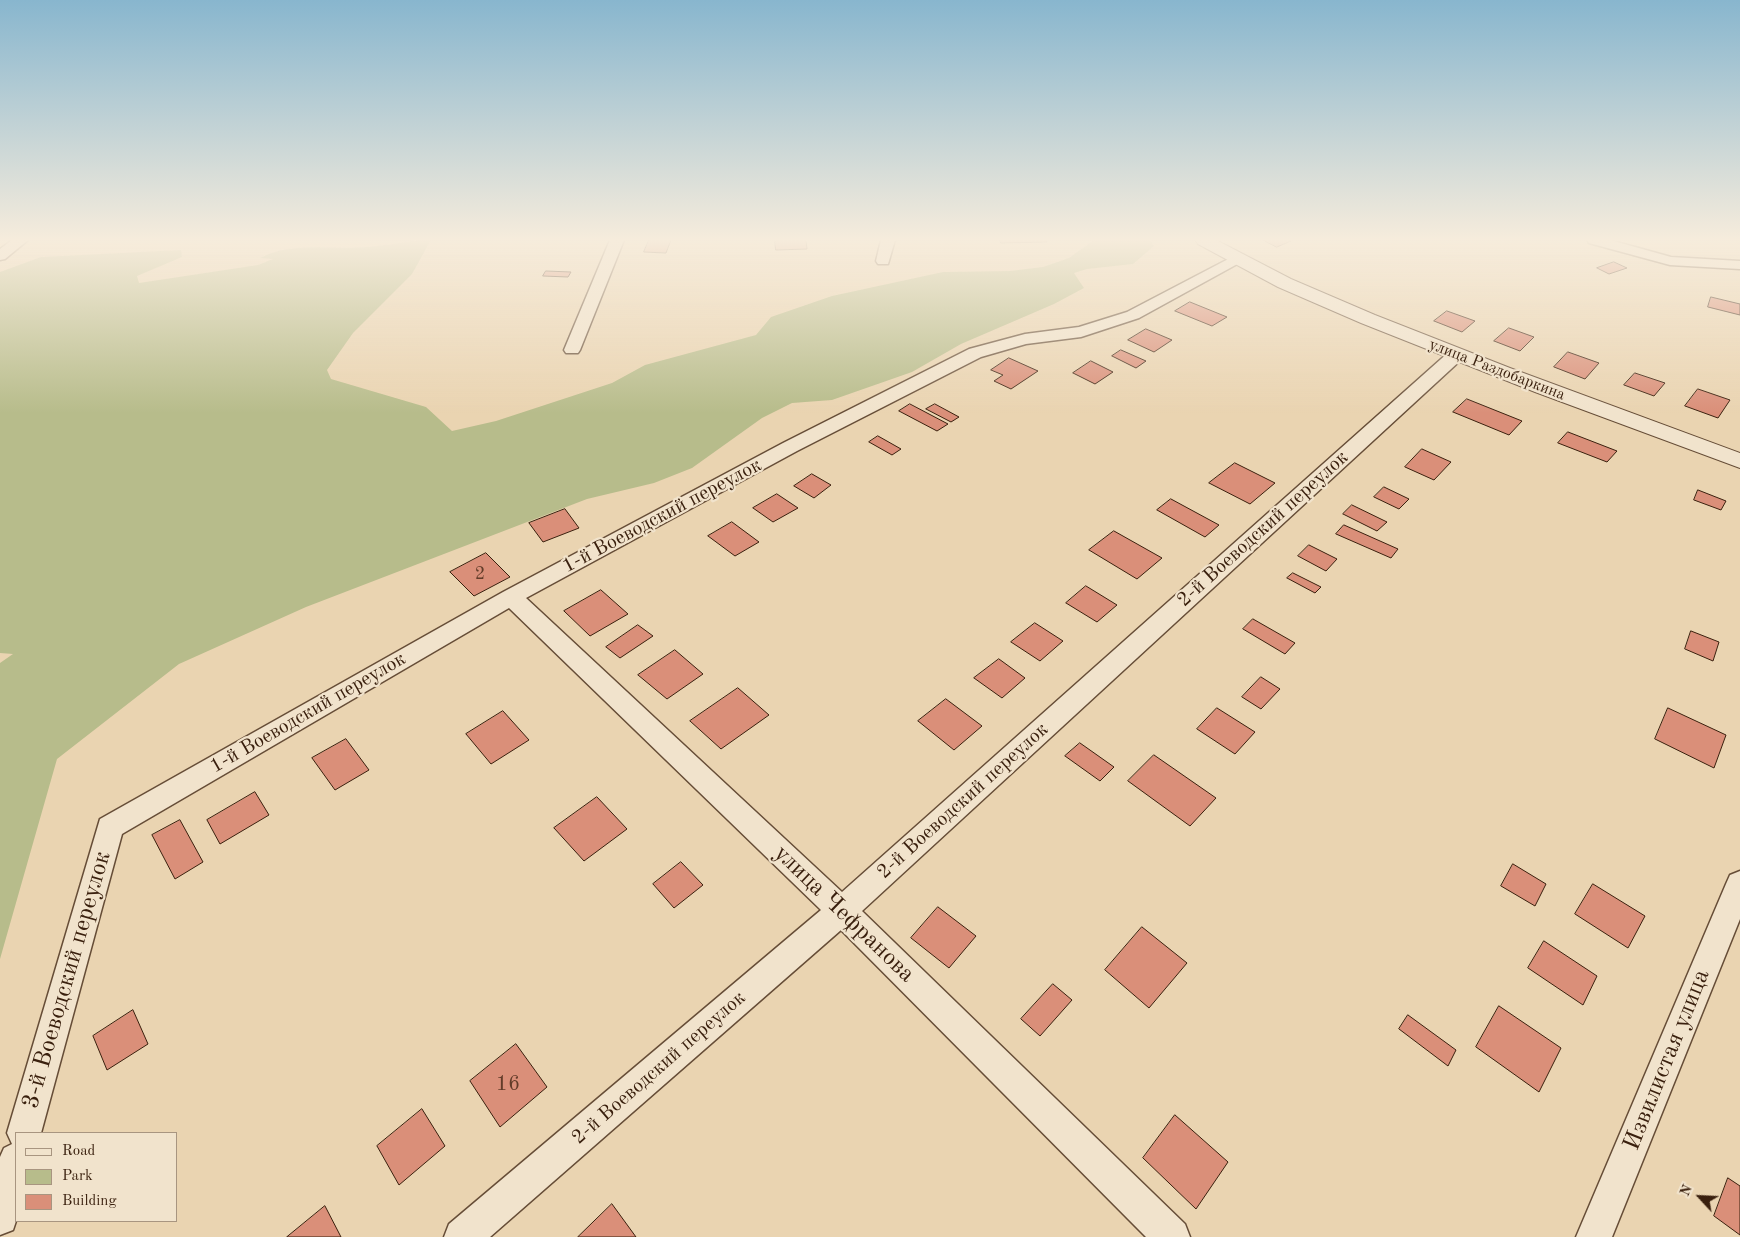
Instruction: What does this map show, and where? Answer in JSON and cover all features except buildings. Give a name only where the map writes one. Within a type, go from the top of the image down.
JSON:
[{"type":"street","points":[[572,350],[593,298]]},
{"type":"street","name":"1-й Воеводский переулок","points":[[110,827],[511,597],[790,447],[975,353],[1025,339],[1081,332],[1133,315],[1165,298]]},
{"type":"street","name":"улица Раздобаркина","points":[[1317,298],[1456,355],[1740,461]]},
{"type":"street","name":"2-й Воеводский переулок","points":[[462,1237],[842,911],[1456,355]]},
{"type":"street","name":"улица Чефранова","points":[[511,597],[842,911],[1172,1237]]},
{"type":"street","name":"3-й Воеводский переулок","points":[[24,1132],[110,827]]},
{"type":"street","name":"Извилистая улица","points":[[1594,1237],[1740,884]]},
{"type":"street","points":[[0,1217],[15,1164]]},
{"type":"green space","points":[[0,298],[388,298],[353,333],[327,370],[331,379],[426,407],[452,431],[496,421],[612,383],[645,365],[756,335],[771,317],[827,298],[1066,298],[961,344],[912,372],[832,400],[792,403],[762,418],[692,468],[654,483],[587,499],[306,607],[179,664],[57,759],[0,959],[0,663],[13,654],[0,653]]}]
